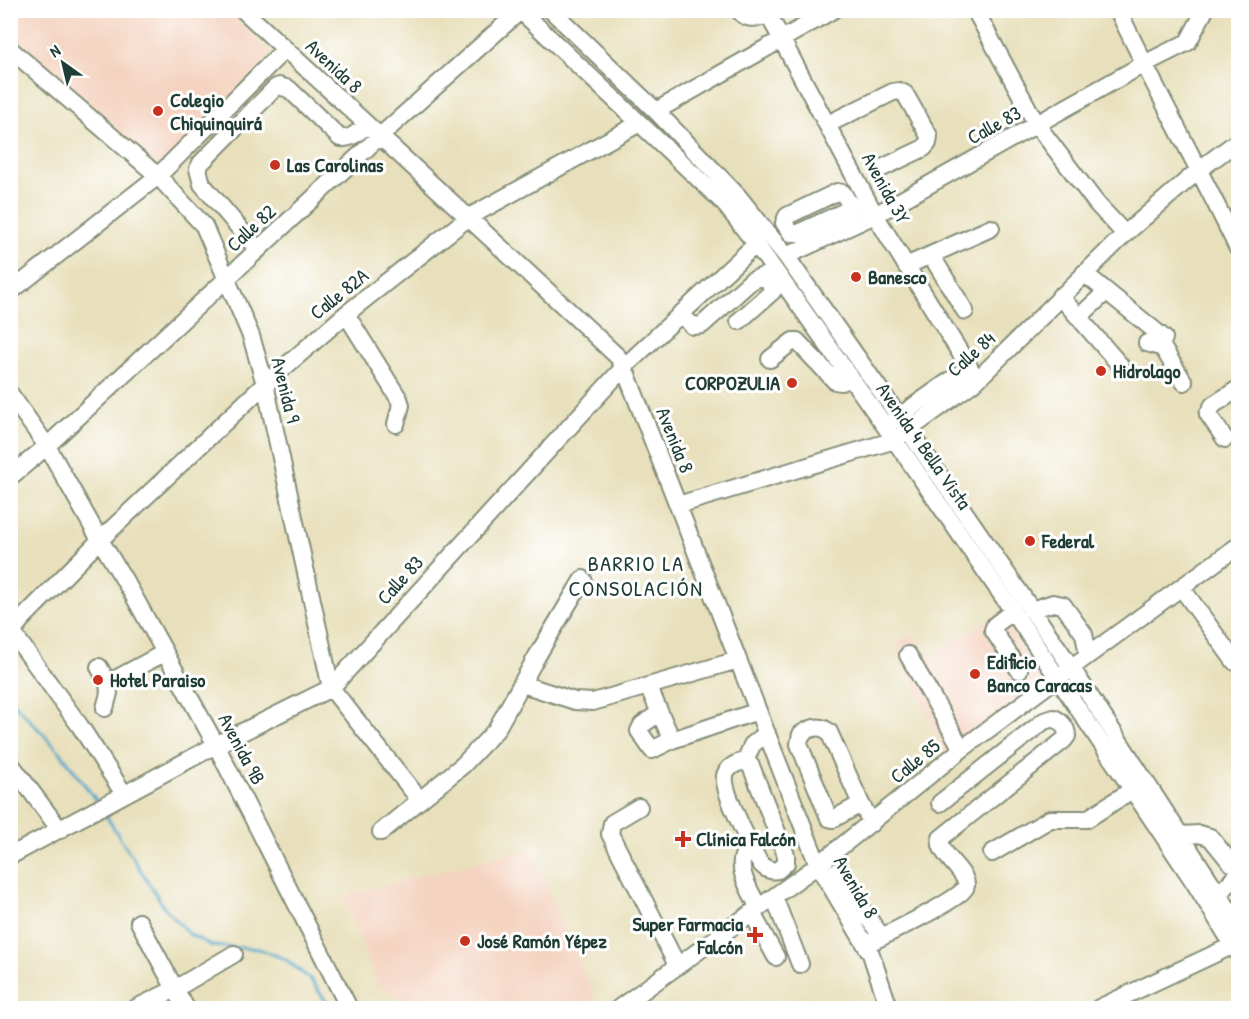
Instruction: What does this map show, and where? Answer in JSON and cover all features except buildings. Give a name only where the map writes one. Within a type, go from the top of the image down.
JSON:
[{"type":"street","name":"Avenida 8","points":[[243,10],[618,357],[818,865],[874,961],[889,1008]]},
{"type":"street","name":"Avenida 4 Bella Vista","points":[[551,10],[656,111],[738,196],[786,256],[1013,611],[1237,947]]},
{"type":"street","points":[[739,10],[744,17],[749,18],[768,13]]},
{"type":"street","points":[[656,111],[833,10]]},
{"type":"street","points":[[975,10],[1037,125],[1097,204],[1125,234]]},
{"type":"street","points":[[1118,10],[1143,64],[1200,169],[1239,249]]},
{"type":"street","name":"Calle 83","points":[[786,256],[865,208],[1037,125],[1143,64],[1188,42],[1205,10]]},
{"type":"street","name":"Avenida 4 Bella Vista","points":[[520,11],[724,203],[756,244],[851,378],[897,429],[1031,609],[1239,924]]},
{"type":"street","name":"Calle 82","points":[[10,477],[47,446],[258,250],[373,131],[520,11]]},
{"type":"street","name":"Avenida 3Y","points":[[768,13],[828,124],[865,208],[906,266],[973,374]]},
{"type":"street","points":[[10,292],[158,176],[285,50]]},
{"type":"street","name":"Avenida 9","points":[[12,54],[158,176],[204,226],[251,336],[265,384],[331,688],[419,800]]},
{"type":"street","points":[[258,250],[202,184],[198,169],[201,163],[279,86],[290,89],[340,138],[345,139],[373,131]]},
{"type":"street","points":[[828,124],[893,92],[899,91],[905,94],[928,136],[928,143],[924,148],[880,169]]},
{"type":"street","name":"Calle 82A","points":[[124,794],[80,726],[15,636],[14,631],[20,621],[100,540],[265,384],[346,314],[469,217],[638,124]]},
{"type":"street","name":"Calle 84","points":[[678,505],[897,429],[973,374],[1125,234],[1200,169],[1239,141]]},
{"type":"street","points":[[906,266],[991,228]]},
{"type":"street","name":"Calle 83","points":[[10,856],[216,745],[331,688],[624,368],[756,244]]},
{"type":"street","points":[[931,255],[965,311]]},
{"type":"street","points":[[1084,273],[1162,335],[1163,342],[1154,344],[1184,382]]},
{"type":"street","points":[[680,314],[693,326],[702,325],[751,281],[763,276],[769,281],[773,291],[739,321]]},
{"type":"street","points":[[1079,317],[1106,292]]},
{"type":"street","points":[[1060,296],[1120,365]]},
{"type":"street","points":[[346,314],[399,399],[401,405],[396,424]]},
{"type":"street","points":[[770,359],[793,341],[797,341],[835,381],[841,382],[851,378]]},
{"type":"street","points":[[1225,439],[1208,414],[1213,405],[1239,388]]},
{"type":"street","name":"Avenida 9B","points":[[10,394],[47,446],[131,591],[216,745],[349,1008]]},
{"type":"street","name":"Calle 85","points":[[619,1008],[641,1002],[677,965],[818,865],[872,824],[960,751],[1239,546]]},
{"type":"street","points":[[381,832],[464,765],[496,730],[583,579]]},
{"type":"street","points":[[1181,587],[1235,662]]},
{"type":"street","points":[[1031,609],[1053,603],[1064,605],[1084,634],[1088,655]]},
{"type":"street","points":[[1013,611],[995,625],[993,630],[1019,670]]},
{"type":"street","points":[[108,683],[164,653]]},
{"type":"street","points":[[908,656],[975,775]]},
{"type":"street","points":[[522,684],[584,702],[593,702],[738,660]]},
{"type":"street","points":[[99,667],[108,683],[109,693],[105,708]]},
{"type":"street","points":[[648,686],[672,740]]},
{"type":"street","points":[[659,713],[642,725],[639,731],[652,750],[672,740],[758,711]]},
{"type":"street","points":[[866,945],[937,909],[964,892],[966,886],[964,877],[941,846],[941,838],[1064,740],[1067,731],[1059,720],[1054,718],[1044,721],[940,803]]},
{"type":"street","points":[[861,804],[833,819],[829,818],[799,744],[801,734],[822,727],[829,732],[872,824]]},
{"type":"street","points":[[745,762],[752,745],[767,733]]},
{"type":"street","points":[[740,762],[745,762],[752,769],[786,855],[786,863],[778,870],[766,870],[751,847],[725,781],[729,768],[740,762]]},
{"type":"street","points":[[10,763],[60,830]]},
{"type":"street","points":[[993,853],[1050,819],[1087,819],[1132,790]]},
{"type":"street","points":[[639,807],[612,823],[610,834],[677,965]]},
{"type":"street","points":[[1180,835],[1199,834],[1210,837],[1237,868],[1219,894]]},
{"type":"street","points":[[751,847],[744,854],[741,863],[747,886],[776,957]]},
{"type":"street","points":[[835,872],[882,937]]},
{"type":"street","points":[[774,897],[800,964]]},
{"type":"street","points":[[139,922],[186,1008]]},
{"type":"street","points":[[1100,1008],[1237,947]]},
{"type":"street","points":[[136,1008],[175,989],[234,954]]},
{"type":"street","points":[[10,1004],[13,1008]]},
{"type":"shaded area","name":"Colegio Chiquinquirá","points":[[11,11],[227,11],[272,53],[163,170],[11,34]]},
{"type":"shaded area","points":[[1003,610],[1049,677],[944,754],[896,642],[912,634],[931,657]]},
{"type":"shaded area","name":"José Ramón Yépez","points":[[530,848],[599,1008],[419,1008],[378,986],[343,896]]},
{"type":"waterway","points":[[10,699],[61,753],[98,803]]},
{"type":"waterway","points":[[103,811],[164,907],[189,934],[212,946],[259,949],[285,959],[310,979],[331,1008]]},
{"type":"place","name":"Colegio Chiquinquirá","points":[[158,111]]},
{"type":"place","name":"Las Carolinas","points":[[275,165]]},
{"type":"place","name":"Banesco","points":[[856,277]]},
{"type":"place","name":"Hidrolago","points":[[1101,371]]},
{"type":"place","name":"CORPOZULIA","points":[[792,383]]},
{"type":"place","name":"Federal","points":[[1030,541]]},
{"type":"place","name":"Edificio Banco Caracas","points":[[975,674]]},
{"type":"place","name":"Hotel Paraiso","points":[[98,680]]},
{"type":"place","name":"Clínica Falcón","points":[[683,839]]},
{"type":"place","name":"Super Farmacia Falcón","points":[[755,935]]},
{"type":"place","name":"José Ramón Yépez","points":[[465,941]]},
{"type":"district","name":"BARRIO LA CONSOLACIÓN","points":[[636,576]]}]
